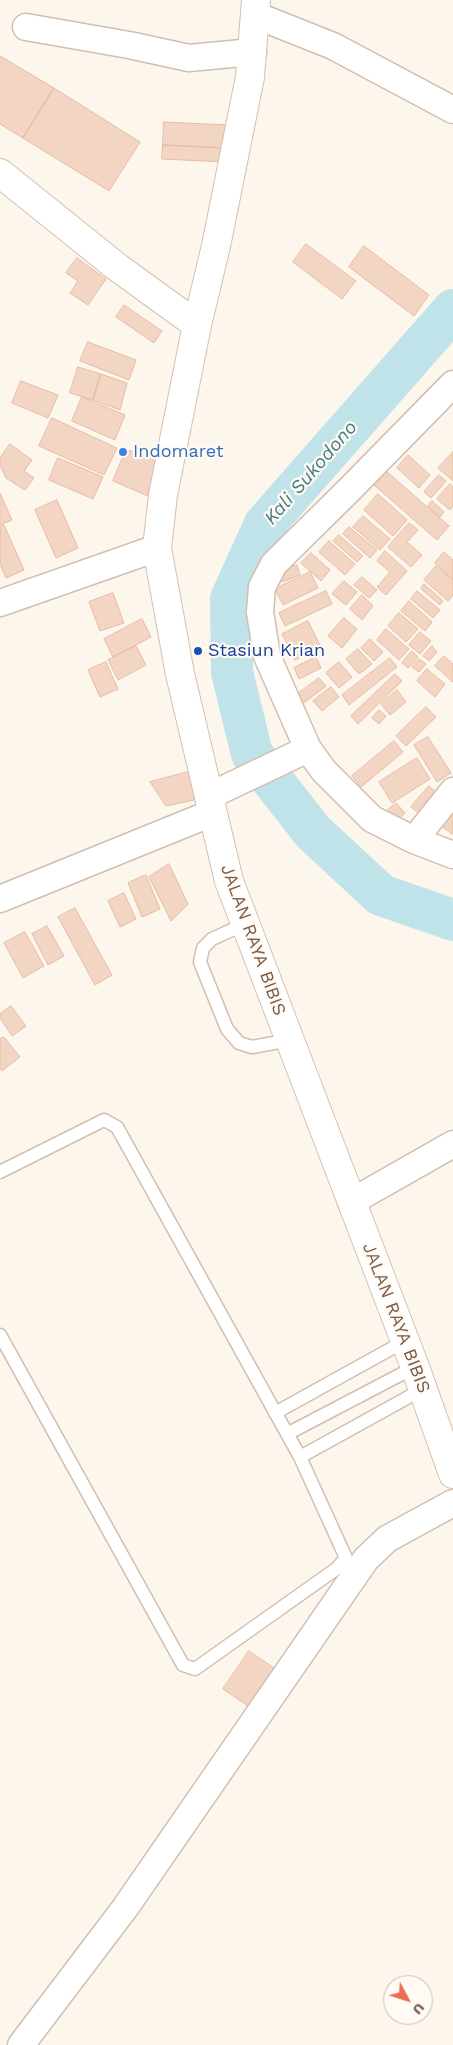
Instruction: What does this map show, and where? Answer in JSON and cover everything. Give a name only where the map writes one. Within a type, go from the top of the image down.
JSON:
[{"type":"main road","name":"JALAN RAYA BIBIS","points":[[256,7],[254,52],[250,77],[163,495],[157,548],[180,674],[229,881],[419,1378],[453,1474]]},
{"type":"main road","points":[[0,173],[117,267],[197,325]]},
{"type":"street","points":[[256,7],[453,110]]},
{"type":"street","points":[[26,27],[129,45],[189,58],[254,52]]},
{"type":"street","points":[[453,384],[274,564],[262,587],[260,612],[267,656],[303,752],[372,819],[414,840],[453,855]]},
{"type":"street","points":[[0,603],[157,548]]},
{"type":"street","points":[[0,899],[211,804],[248,779],[303,752]]},
{"type":"street","points":[[414,840],[453,792]]},
{"type":"street","points":[[352,1202],[453,1144]]},
{"type":"street","points":[[21,2045],[125,1908],[366,1559],[386,1539],[453,1503]]},
{"type":"lane","points":[[245,924],[212,939],[204,948],[200,962],[227,1029],[238,1043],[252,1047],[290,1040]]},
{"type":"lane","points":[[0,1172],[104,1120],[117,1127],[300,1458],[346,1558],[336,1569],[195,1669],[183,1665],[0,1334]]},
{"type":"lane","points":[[275,1413],[405,1341]]},
{"type":"lane","points":[[287,1434],[419,1378]]},
{"type":"lane","points":[[300,1458],[419,1378]]},
{"type":"building","points":[[0,56],[54,88],[23,138],[0,124]]},
{"type":"building","points":[[54,88],[140,142],[109,191],[23,138]]},
{"type":"building","points":[[164,122],[228,125],[227,148],[163,145]]},
{"type":"building","points":[[163,145],[227,148],[226,162],[162,159]]},
{"type":"building","points":[[306,244],[356,281],[342,299],[293,262]]},
{"type":"building","points":[[364,246],[429,295],[414,316],[349,267]]},
{"type":"building","points":[[77,258],[106,279],[88,305],[70,293],[78,281],[66,273]]},
{"type":"building","points":[[124,305],[162,331],[154,343],[116,317]]},
{"type":"building","points":[[88,342],[136,360],[129,380],[80,361]]},
{"type":"building","points":[[78,367],[101,374],[93,400],[70,393]]},
{"type":"building","points":[[101,374],[127,383],[120,410],[93,400]]},
{"type":"building","points":[[21,381],[58,395],[48,418],[12,403]]},
{"type":"building","points":[[82,397],[125,415],[115,440],[72,421]]},
{"type":"building","points":[[52,418],[117,448],[104,475],[39,446]]},
{"type":"building","points":[[10,444],[32,460],[24,471],[34,478],[25,490],[6,478],[0,465],[0,458]]},
{"type":"building","points":[[126,450],[158,457],[148,496],[113,481]]},
{"type":"building","points":[[453,452],[453,481],[438,468]]},
{"type":"building","points":[[408,455],[430,475],[419,488],[397,468]]},
{"type":"building","points":[[58,458],[103,477],[93,499],[49,480]]},
{"type":"building","points":[[386,471],[449,526],[437,540],[374,485]]},
{"type":"building","points":[[439,475],[446,481],[431,498],[424,492]]},
{"type":"building","points":[[450,484],[453,487],[453,506],[450,510],[437,499]]},
{"type":"building","points":[[0,493],[12,520],[0,525]]},
{"type":"building","points":[[378,494],[407,520],[393,536],[364,510]]},
{"type":"building","points":[[57,500],[78,548],[56,558],[35,510]]},
{"type":"building","points":[[432,501],[444,512],[440,517],[428,506]]},
{"type":"building","points":[[363,516],[390,539],[380,550],[353,527]]},
{"type":"building","points":[[409,523],[418,530],[407,542],[422,555],[411,567],[388,547]]},
{"type":"building","points":[[4,525],[24,570],[6,578],[0,564],[0,527]]},
{"type":"building","points":[[349,527],[377,550],[370,558],[343,534]]},
{"type":"building","points":[[339,535],[363,556],[357,562],[333,541]]},
{"type":"building","points":[[329,541],[355,564],[345,575],[319,552]]},
{"type":"building","points":[[385,551],[407,571],[386,595],[377,587],[390,572],[377,561]]},
{"type":"building","points":[[444,552],[453,560],[453,579],[435,563]]},
{"type":"building","points":[[311,553],[330,570],[321,581],[301,563]]},
{"type":"building","points":[[297,565],[300,575],[282,582],[278,572]]},
{"type":"building","points":[[436,566],[453,580],[453,595],[448,601],[424,580]]},
{"type":"building","points":[[310,572],[318,588],[283,605],[275,589]]},
{"type":"building","points":[[362,577],[377,590],[369,598],[354,585]]},
{"type":"building","points":[[344,581],[357,592],[346,605],[332,594]]},
{"type":"building","points":[[424,584],[443,601],[440,605],[421,589]]},
{"type":"building","points":[[326,591],[332,604],[285,626],[279,613]]},
{"type":"building","points":[[417,591],[440,610],[433,618],[411,599]]},
{"type":"building","points":[[113,593],[124,623],[100,631],[89,602]]},
{"type":"building","points":[[362,595],[373,606],[362,620],[350,609]]},
{"type":"building","points":[[409,601],[432,622],[425,631],[401,611]]},
{"type":"building","points":[[399,613],[418,629],[406,642],[388,626]]},
{"type":"building","points":[[344,618],[357,629],[342,648],[328,636]]},
{"type":"building","points":[[142,619],[151,637],[113,657],[104,639]]},
{"type":"building","points":[[308,621],[321,647],[295,660],[282,634]]},
{"type":"building","points":[[386,629],[409,649],[399,660],[377,640]]},
{"type":"building","points":[[420,632],[431,641],[420,654],[409,645]]},
{"type":"building","points":[[370,639],[383,652],[374,661],[361,648]]},
{"type":"building","points":[[136,646],[146,665],[118,680],[108,660]]},
{"type":"building","points":[[432,646],[437,652],[429,661],[423,656]]},
{"type":"building","points":[[358,649],[372,664],[359,674],[346,659]]},
{"type":"building","points":[[412,651],[418,657],[408,668],[402,663]]},
{"type":"building","points":[[444,656],[453,664],[453,682],[435,666]]},
{"type":"building","points":[[316,657],[321,668],[299,679],[294,668]]},
{"type":"building","points":[[390,658],[397,667],[349,705],[342,695]]},
{"type":"building","points":[[419,659],[426,664],[419,672],[412,667]]},
{"type":"building","points":[[106,662],[118,689],[100,697],[88,670]]},
{"type":"building","points":[[339,662],[352,677],[339,688],[326,673]]},
{"type":"building","points":[[427,669],[445,684],[435,697],[417,681]]},
{"type":"building","points":[[395,674],[402,681],[358,724],[351,716]]},
{"type":"building","points":[[319,678],[326,686],[301,705],[295,696]]},
{"type":"building","points":[[331,687],[339,697],[322,711],[313,701]]},
{"type":"building","points":[[397,690],[406,702],[390,715],[381,704]]},
{"type":"building","points":[[426,707],[436,717],[406,746],[396,736]]},
{"type":"building","points":[[379,710],[386,716],[379,724],[372,718]]},
{"type":"building","points":[[428,737],[451,773],[437,782],[414,745]]},
{"type":"building","points":[[394,741],[403,752],[361,787],[352,776]]},
{"type":"building","points":[[417,758],[430,779],[392,803],[379,782]]},
{"type":"building","points":[[192,771],[203,798],[166,806],[150,782]]},
{"type":"building","points":[[429,786],[442,798],[425,818],[411,807]]},
{"type":"building","points":[[396,803],[405,813],[396,821],[387,811]]},
{"type":"building","points":[[453,807],[453,833],[452,834],[439,824]]},
{"type":"building","points":[[169,864],[188,904],[171,921],[149,877]]},
{"type":"building","points":[[146,875],[160,909],[142,917],[128,883]]},
{"type":"building","points":[[124,893],[136,919],[120,927],[108,901]]},
{"type":"building","points":[[75,908],[112,975],[95,985],[58,917]]},
{"type":"building","points":[[47,926],[64,956],[48,965],[32,934]]},
{"type":"building","points":[[25,932],[44,966],[23,978],[4,943]]},
{"type":"building","points":[[11,1006],[26,1026],[12,1036],[0,1018],[0,1014]]},
{"type":"building","points":[[4,1037],[20,1057],[2,1071],[0,1068],[0,1039]]},
{"type":"building","points":[[249,1651],[280,1672],[254,1710],[223,1689]]},
{"type":"waterway","name":"Kali Sukodono","points":[[453,310],[265,524],[231,599],[232,672],[252,754],[313,832],[381,895],[453,920]]},
{"type":"place","name":"Indomaret","points":[[123,452]]},
{"type":"place","name":"Stasiun Krian","points":[[198,651]]}]
